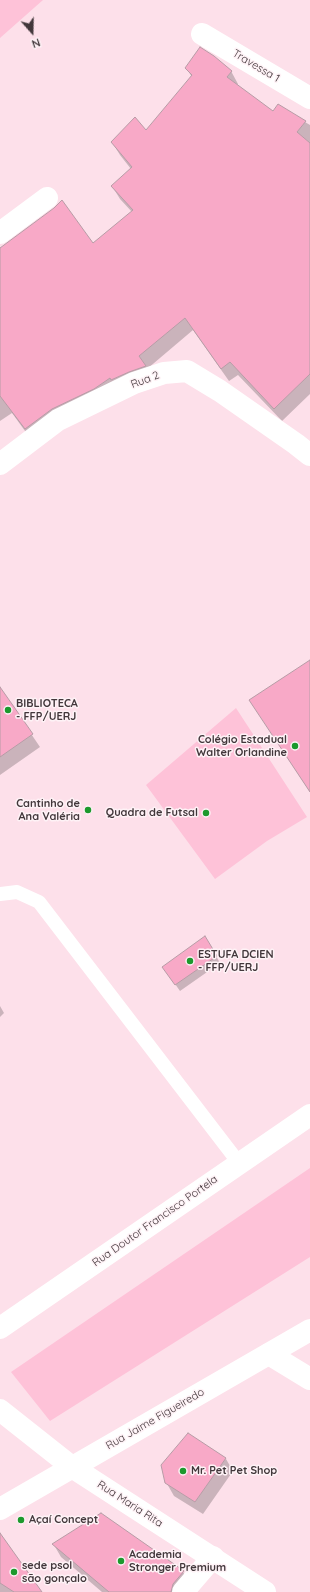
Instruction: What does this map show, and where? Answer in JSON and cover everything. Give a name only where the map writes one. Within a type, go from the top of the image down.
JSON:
[{"type":"street","name":"Travessa 1","points":[[202,34],[310,98]]},
{"type":"street","points":[[0,233],[47,198]]},
{"type":"street","name":"Rua 2","points":[[0,464],[58,420],[134,383],[164,373],[187,371],[220,391],[310,455]]},
{"type":"street","name":"Rua Doutor Francisco Portela","points":[[0,1328],[310,1115]]},
{"type":"street","name":"Rua Jaime Figueiredo","points":[[0,1509],[310,1330]]},
{"type":"street","points":[[269,1354],[310,1378]]},
{"type":"street","name":"Rua Maria Rita","points":[[0,1410],[72,1467],[264,1592]]},
{"type":"street","points":[[183,1592],[212,1557]]},
{"type":"lane","points":[[0,894],[16,892],[39,902],[239,1163]]},
{"type":"shaded area","points":[[0,0],[43,0],[0,38]]},
{"type":"shaded area","points":[[236,708],[307,817],[267,841],[215,879],[146,785]]},
{"type":"shaded area","points":[[310,1168],[310,1257],[50,1421],[11,1372]]},
{"type":"building","points":[[200,47],[232,71],[227,77],[273,111],[278,104],[306,121],[297,132],[310,143],[310,374],[274,409],[230,362],[221,369],[185,318],[139,356],[146,366],[111,380],[110,378],[94,389],[52,409],[25,429],[0,396],[0,248],[54,208],[62,200],[93,243],[133,210],[111,186],[132,167],[111,142],[135,117],[146,130],[192,75],[185,68]]},
{"type":"building","name":"Colégio Estadual Walter Orlandine","points":[[310,660],[310,792],[249,700]]},
{"type":"building","name":"BIBLIOTECA - FFP/UERJ","points":[[0,687],[33,734],[0,757]]},
{"type":"building","name":"ESTUFA DCIEN - FFP/UERJ","points":[[205,936],[217,956],[175,985],[162,967]]},
{"type":"building","points":[[188,1433],[226,1458],[195,1502],[165,1483],[161,1465]]},
{"type":"building","name":"Academia Stronger Premium","points":[[101,1513],[184,1571],[173,1584],[171,1592],[109,1592],[52,1544]]},
{"type":"building","name":"sede psol são gonçalo","points":[[0,1533],[42,1592],[14,1592],[0,1583]]},
{"type":"place","name":"BIBLIOTECA - FFP/UERJ","points":[[8,710]]},
{"type":"place","name":"Colégio Estadual Walter Orlandine","points":[[295,746]]},
{"type":"place","name":"Cantinho de Ana Valéria","points":[[88,810]]},
{"type":"place","name":"Quadra de Futsal","points":[[206,813]]},
{"type":"place","name":"ESTUFA DCIEN - FFP/UERJ","points":[[190,961]]},
{"type":"place","name":"Mr. Pet Pet Shop","points":[[183,1471]]},
{"type":"place","name":"Açaí Concept","points":[[21,1520]]},
{"type":"place","name":"Academia Stronger Premium","points":[[121,1561]]},
{"type":"place","name":"sede psol são gonçalo","points":[[14,1572]]}]
